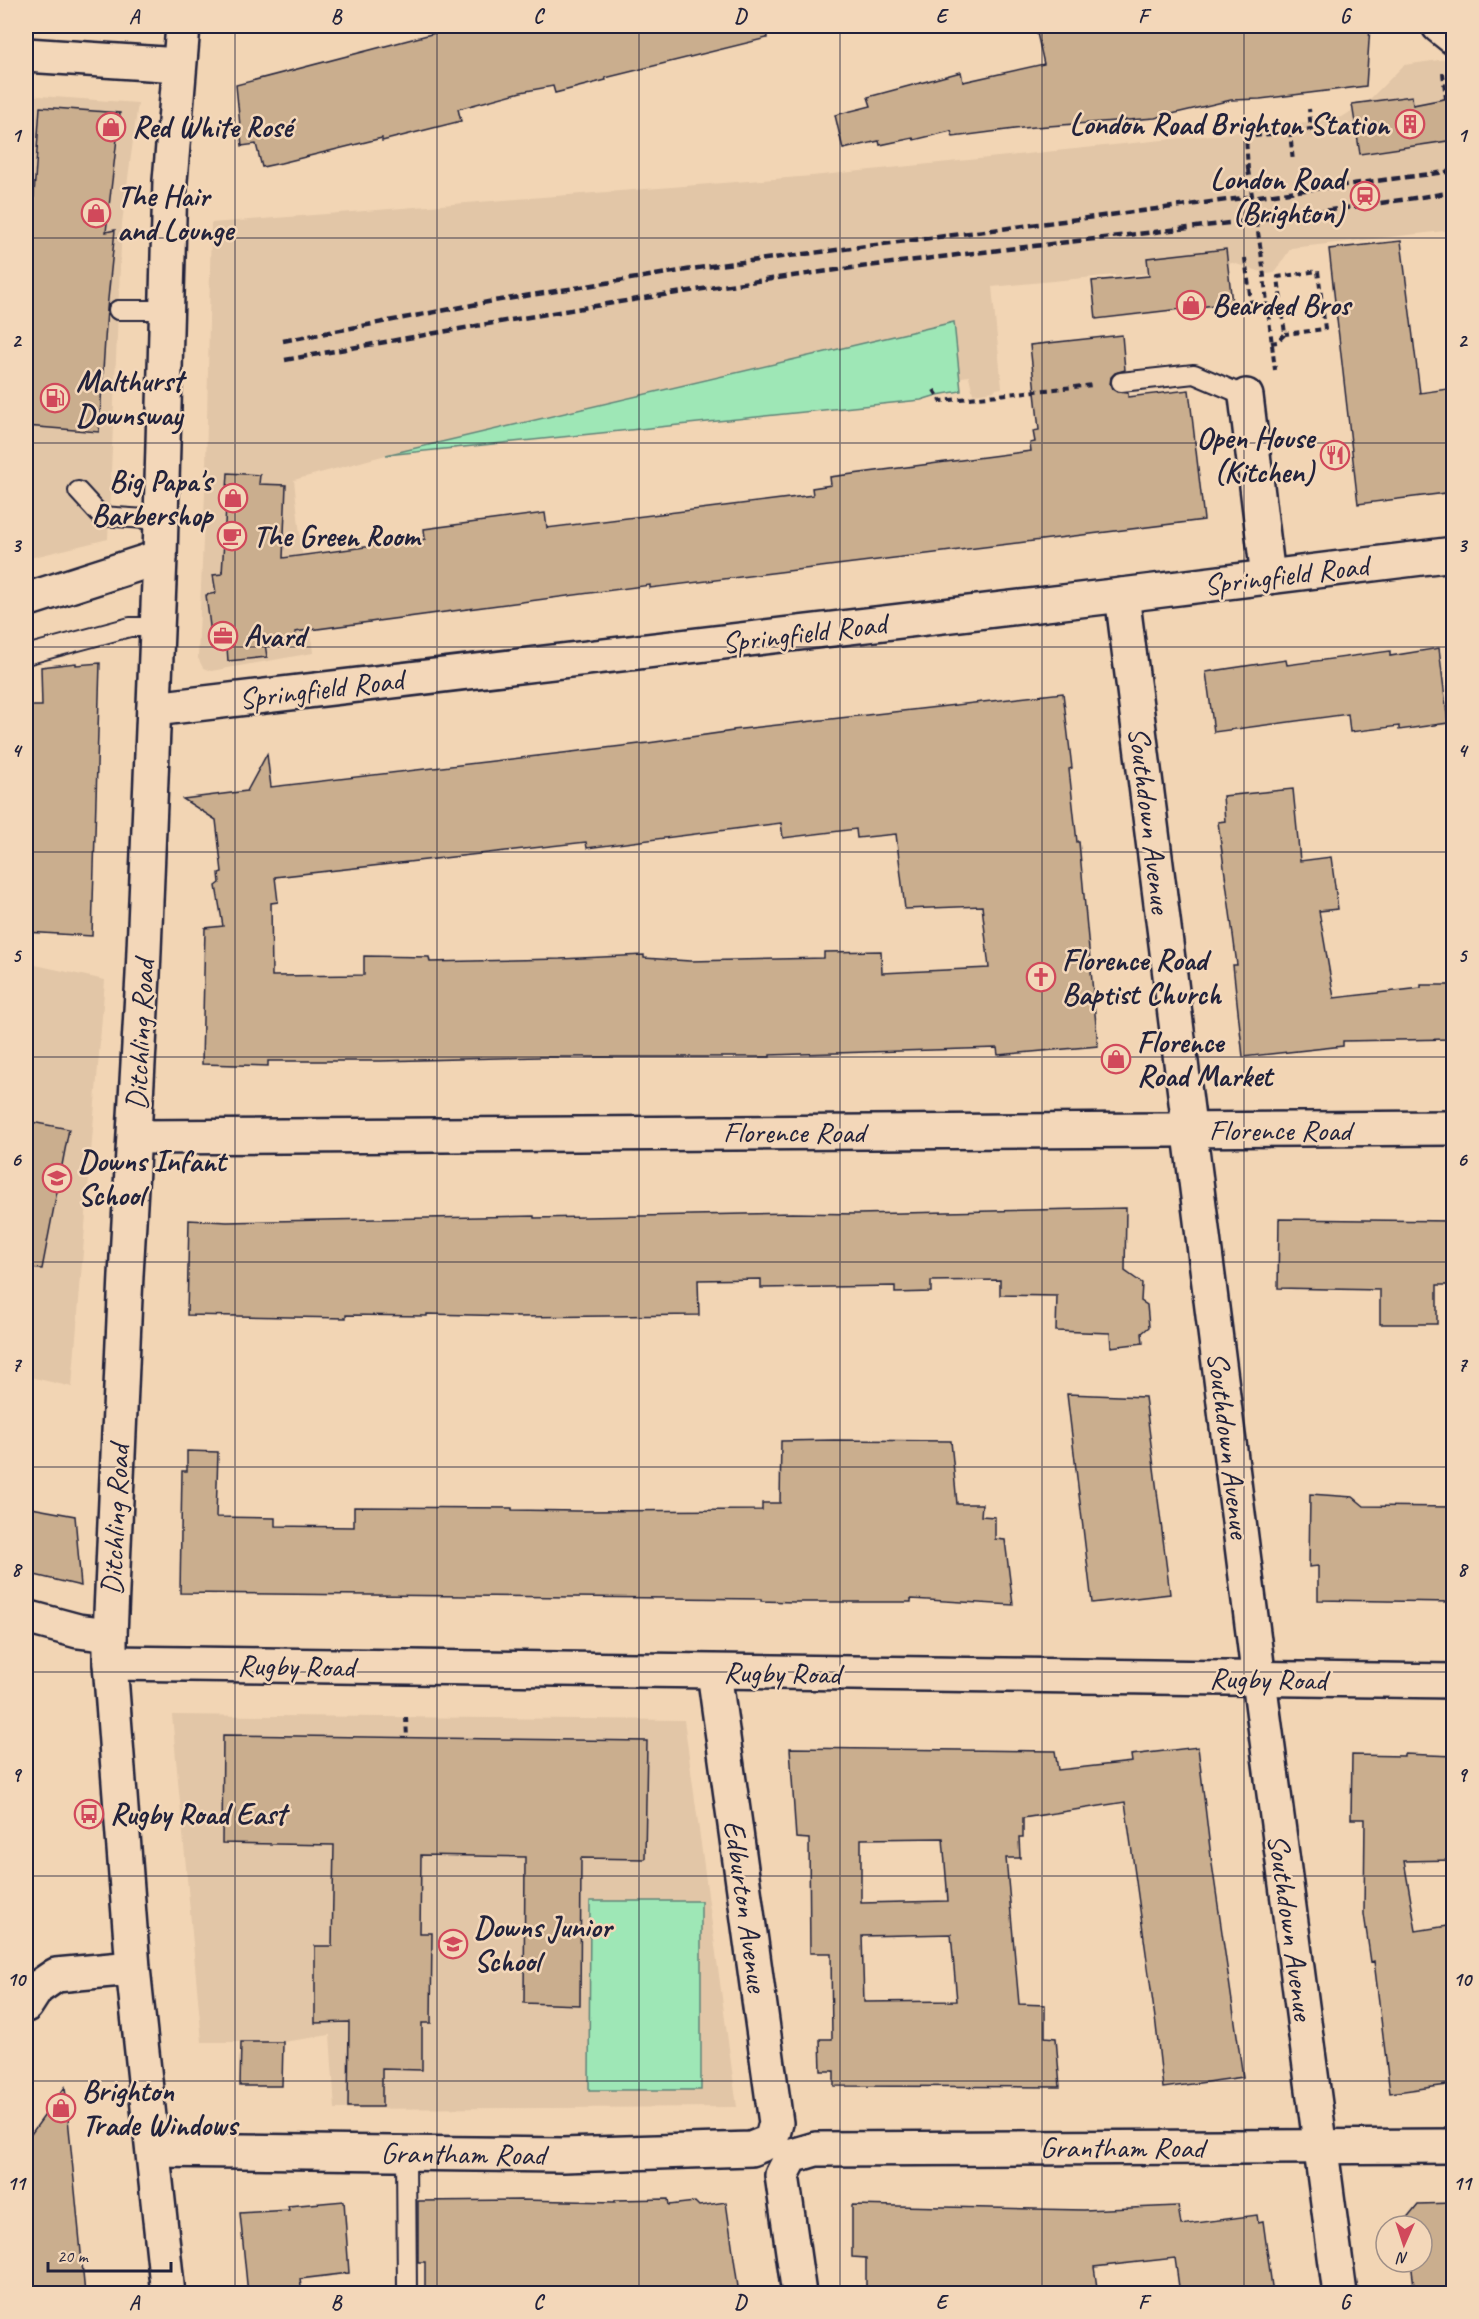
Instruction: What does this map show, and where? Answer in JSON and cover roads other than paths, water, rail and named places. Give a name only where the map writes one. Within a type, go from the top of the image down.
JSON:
[{"type":"street","name":"Ditchling Road","points":[[168,2294],[134,1968],[110,1649],[154,709],[170,181],[183,26]]},
{"type":"street","points":[[1438,26],[1454,38]]},
{"type":"street","points":[[26,55],[179,65]]},
{"type":"street","points":[[1246,396],[1268,577]]},
{"type":"street","name":"Springfield Road","points":[[154,709],[1454,554]]},
{"type":"street","points":[[26,600],[160,557]]},
{"type":"street","name":"Southdown Avenue","points":[[1122,595],[1258,1680],[1340,2294]]},
{"type":"street","name":"Florence Road","points":[[135,1137],[1454,1128]]},
{"type":"street","name":"Rugby Road","points":[[26,1617],[78,1631],[110,1649],[714,1672],[1454,1681]]},
{"type":"street","name":"Edburton Avenue","points":[[714,1672],[776,2123],[782,2148],[782,2175],[799,2294]]},
{"type":"street","points":[[26,2005],[37,1988],[56,1976],[134,1968]]},
{"type":"street","name":"Grantham Road","points":[[153,2150],[563,2155],[782,2148],[816,2150],[1454,2146]]},
{"type":"lane","points":[[118,310],[167,310]]},
{"type":"lane","points":[[1121,381],[1194,374],[1246,396]]},
{"type":"lane","points":[[78,490],[101,516],[161,520]]},
{"type":"lane","points":[[26,655],[130,627],[157,627]]},
{"type":"lane","points":[[406,2153],[406,2294]]},
{"type":"railway","points":[[283,341],[488,302],[711,266],[1454,171]]},
{"type":"railway","points":[[285,360],[669,294],[900,262],[1247,221],[1454,192]]},
{"type":"place","name":"London Road Brighton Station","points":[[1410,124]]},
{"type":"place","name":"Red White Rosé","points":[[111,127]]},
{"type":"place","name":"London Road (Brighton)","points":[[1365,196]]},
{"type":"place","name":"The Hair and Lounge","points":[[96,213]]},
{"type":"place","name":"Bearded Bros","points":[[1191,305]]},
{"type":"place","name":"Malthurst Downsway","points":[[55,398]]},
{"type":"place","name":"Open House (Kitchen)","points":[[1335,455]]},
{"type":"place","name":"Big Papa's Barbershop","points":[[233,498]]},
{"type":"place","name":"The Green Room","points":[[232,536]]},
{"type":"place","name":"Avard","points":[[223,636]]},
{"type":"place","name":"Florence Road Baptist Church","points":[[1041,977]]},
{"type":"place","name":"Florence Road Market","points":[[1116,1059]]},
{"type":"place","name":"Downs Infant School","points":[[57,1178]]},
{"type":"place","name":"Rugby Road East","points":[[89,1814]]},
{"type":"place","name":"Downs Junior School","points":[[453,1944]]},
{"type":"place","name":"Brighton Trade Windows","points":[[61,2108]]}]
